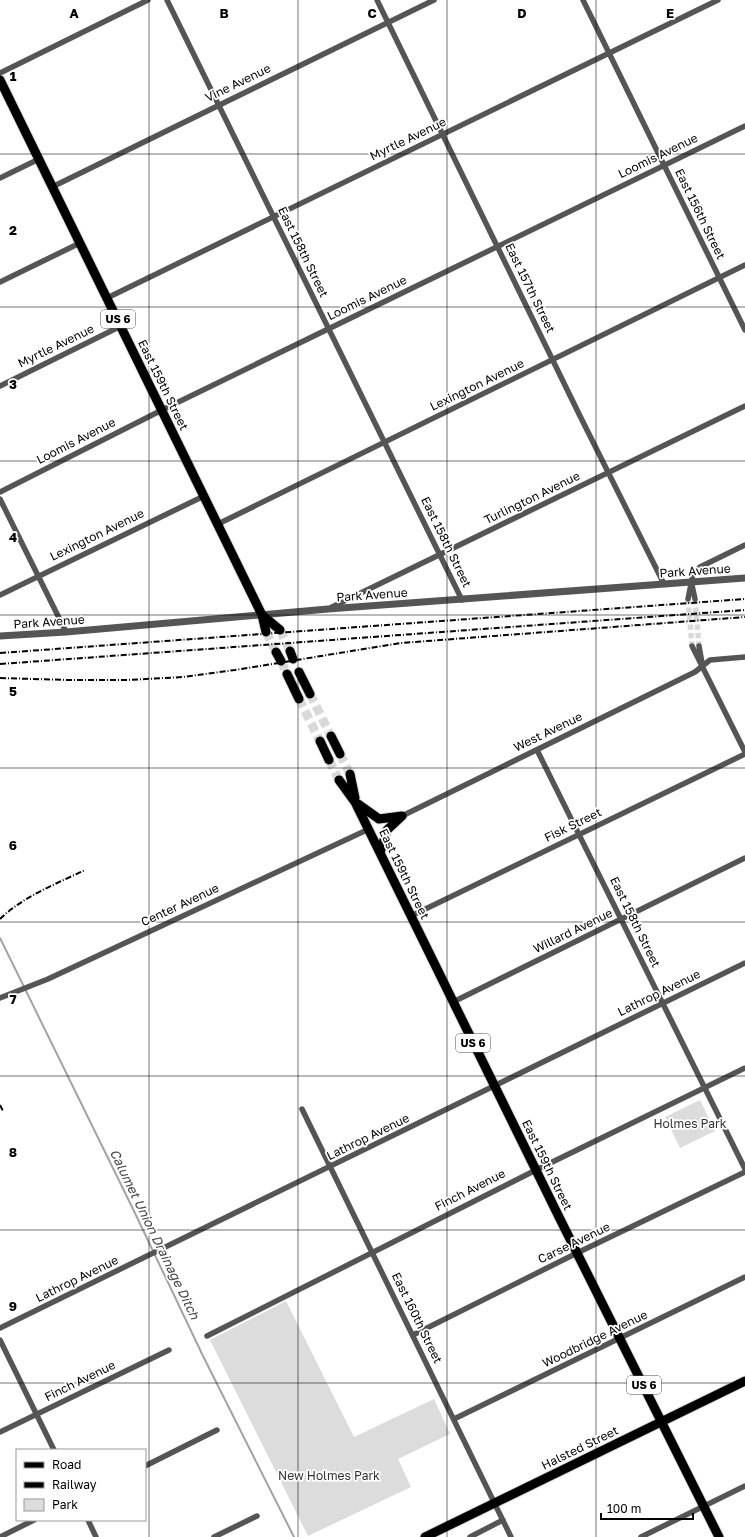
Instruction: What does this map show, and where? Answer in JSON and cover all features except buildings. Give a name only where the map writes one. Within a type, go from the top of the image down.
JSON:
[{"type":"main road","name":"East 159th Street","points":[[0,80],[262,615],[266,632]]},
{"type":"main road","name":"East 159th Street","points":[[262,615],[280,630]]},
{"type":"main road","points":[[276,652],[280,661]]},
{"type":"main road","points":[[299,672],[310,694]]},
{"type":"main road","points":[[287,674],[299,699]]},
{"type":"main road","points":[[331,736],[340,754]]},
{"type":"main road","points":[[320,742],[329,760]]},
{"type":"main road","name":"East 159th Street","points":[[350,774],[356,802]]},
{"type":"main road","name":"East 159th Street","points":[[339,780],[356,802],[453,1002],[719,1537]]},
{"type":"main road","points":[[356,802],[374,817],[379,819],[402,816]]},
{"type":"main road","points":[[380,853],[387,830],[402,816]]},
{"type":"main road","name":"Halsted Street","points":[[425,1537],[745,1381]]},
{"type":"street","points":[[0,72],[148,0]]},
{"type":"street","name":"East 158th Street","points":[[166,0],[462,600]]},
{"type":"street","name":"East 157th Street","points":[[377,0],[552,360],[664,584]]},
{"type":"street","name":"Vine Avenue","points":[[52,186],[434,0]]},
{"type":"street","name":"East 156th Street","points":[[583,0],[745,330]]},
{"type":"street","name":"Myrtle Avenue","points":[[107,298],[718,0]]},
{"type":"street","name":"Loomis Avenue","points":[[0,492],[162,410],[745,126]]},
{"type":"street","points":[[0,178],[39,159]]},
{"type":"street","points":[[0,282],[80,243]]},
{"type":"street","name":"Lexington Avenue","points":[[218,524],[745,265]]},
{"type":"street","name":"Myrtle Avenue","points":[[0,386],[121,326]]},
{"type":"street","name":"Turlington Avenue","points":[[328,609],[745,406]]},
{"type":"street","name":"Lexington Avenue","points":[[0,595],[204,496]]},
{"type":"street","points":[[0,499],[66,632]]},
{"type":"street","points":[[688,599],[693,574],[700,567],[745,545]]},
{"type":"street","name":"Park Avenue","points":[[0,636],[66,632],[328,609],[745,578]]},
{"type":"street","points":[[692,582],[696,599]]},
{"type":"street","points":[[692,646],[745,753]]},
{"type":"street","points":[[699,646],[702,665]]},
{"type":"street","name":"West Avenue","points":[[402,816],[695,672],[710,660],[745,657]]},
{"type":"street","name":"East 158th Street","points":[[537,750],[745,1169]]},
{"type":"street","name":"Fisk Street","points":[[411,916],[745,753]]},
{"type":"street","name":"Center Avenue","points":[[0,998],[35,985],[369,829]]},
{"type":"street","name":"Willard Avenue","points":[[453,1002],[745,858]]},
{"type":"street","name":"Lathrop Avenue","points":[[0,1328],[745,963]]},
{"type":"street","name":"Finch Avenue","points":[[207,1336],[536,1170],[745,1068]]},
{"type":"street","name":"East 160th Street","points":[[302,1109],[512,1537]]},
{"type":"street","name":"Carse Avenue","points":[[413,1335],[577,1253],[745,1172]]},
{"type":"street","name":"Woodbridge Avenue","points":[[454,1419],[745,1277]]},
{"type":"street","points":[[0,1340],[54,1449]]},
{"type":"street","name":"Finch Avenue","points":[[0,1432],[169,1350]]},
{"type":"street","points":[[146,1466],[217,1430]]},
{"type":"street","points":[[640,1537],[745,1486]]},
{"type":"street","points":[[214,1537],[257,1516]]},
{"type":"street","points":[[470,1537],[503,1520]]},
{"type":"street","points":[[0,1537],[32,1521]]},
{"type":"street","points":[[88,1521],[96,1537]]},
{"type":"green space","name":"Holmes Park","points":[[700,1100],[715,1131],[680,1148],[665,1117]]},
{"type":"green space","name":"New Holmes Park","points":[[286,1301],[354,1437],[434,1399],[450,1434],[398,1459],[411,1487],[308,1536],[210,1340]]},
{"type":"waterway","name":"Calumet Union Drainage Ditch","points":[[0,938],[133,1209],[203,1356],[294,1537]]},
{"type":"tunnel","points":[[688,599],[692,646]]},
{"type":"tunnel","points":[[695,599],[699,646]]},
{"type":"tunnel","points":[[280,630],[290,651]]},
{"type":"tunnel","points":[[266,632],[276,652]]},
{"type":"tunnel","points":[[281,661],[287,674]]},
{"type":"tunnel","points":[[310,694],[331,736]]},
{"type":"tunnel","points":[[299,699],[320,741]]},
{"type":"tunnel","points":[[340,754],[350,774]]},
{"type":"tunnel","points":[[329,760],[339,780]]},
{"type":"railway","points":[[0,653],[745,599]]},
{"type":"railway","points":[[0,664],[745,610]]},
{"type":"railway","points":[[0,678],[127,680],[183,677],[401,643],[745,617]]},
{"type":"railway","points":[[0,919],[29,897],[85,870]]},
{"type":"railway","points":[[0,1105],[3,1111]]}]
